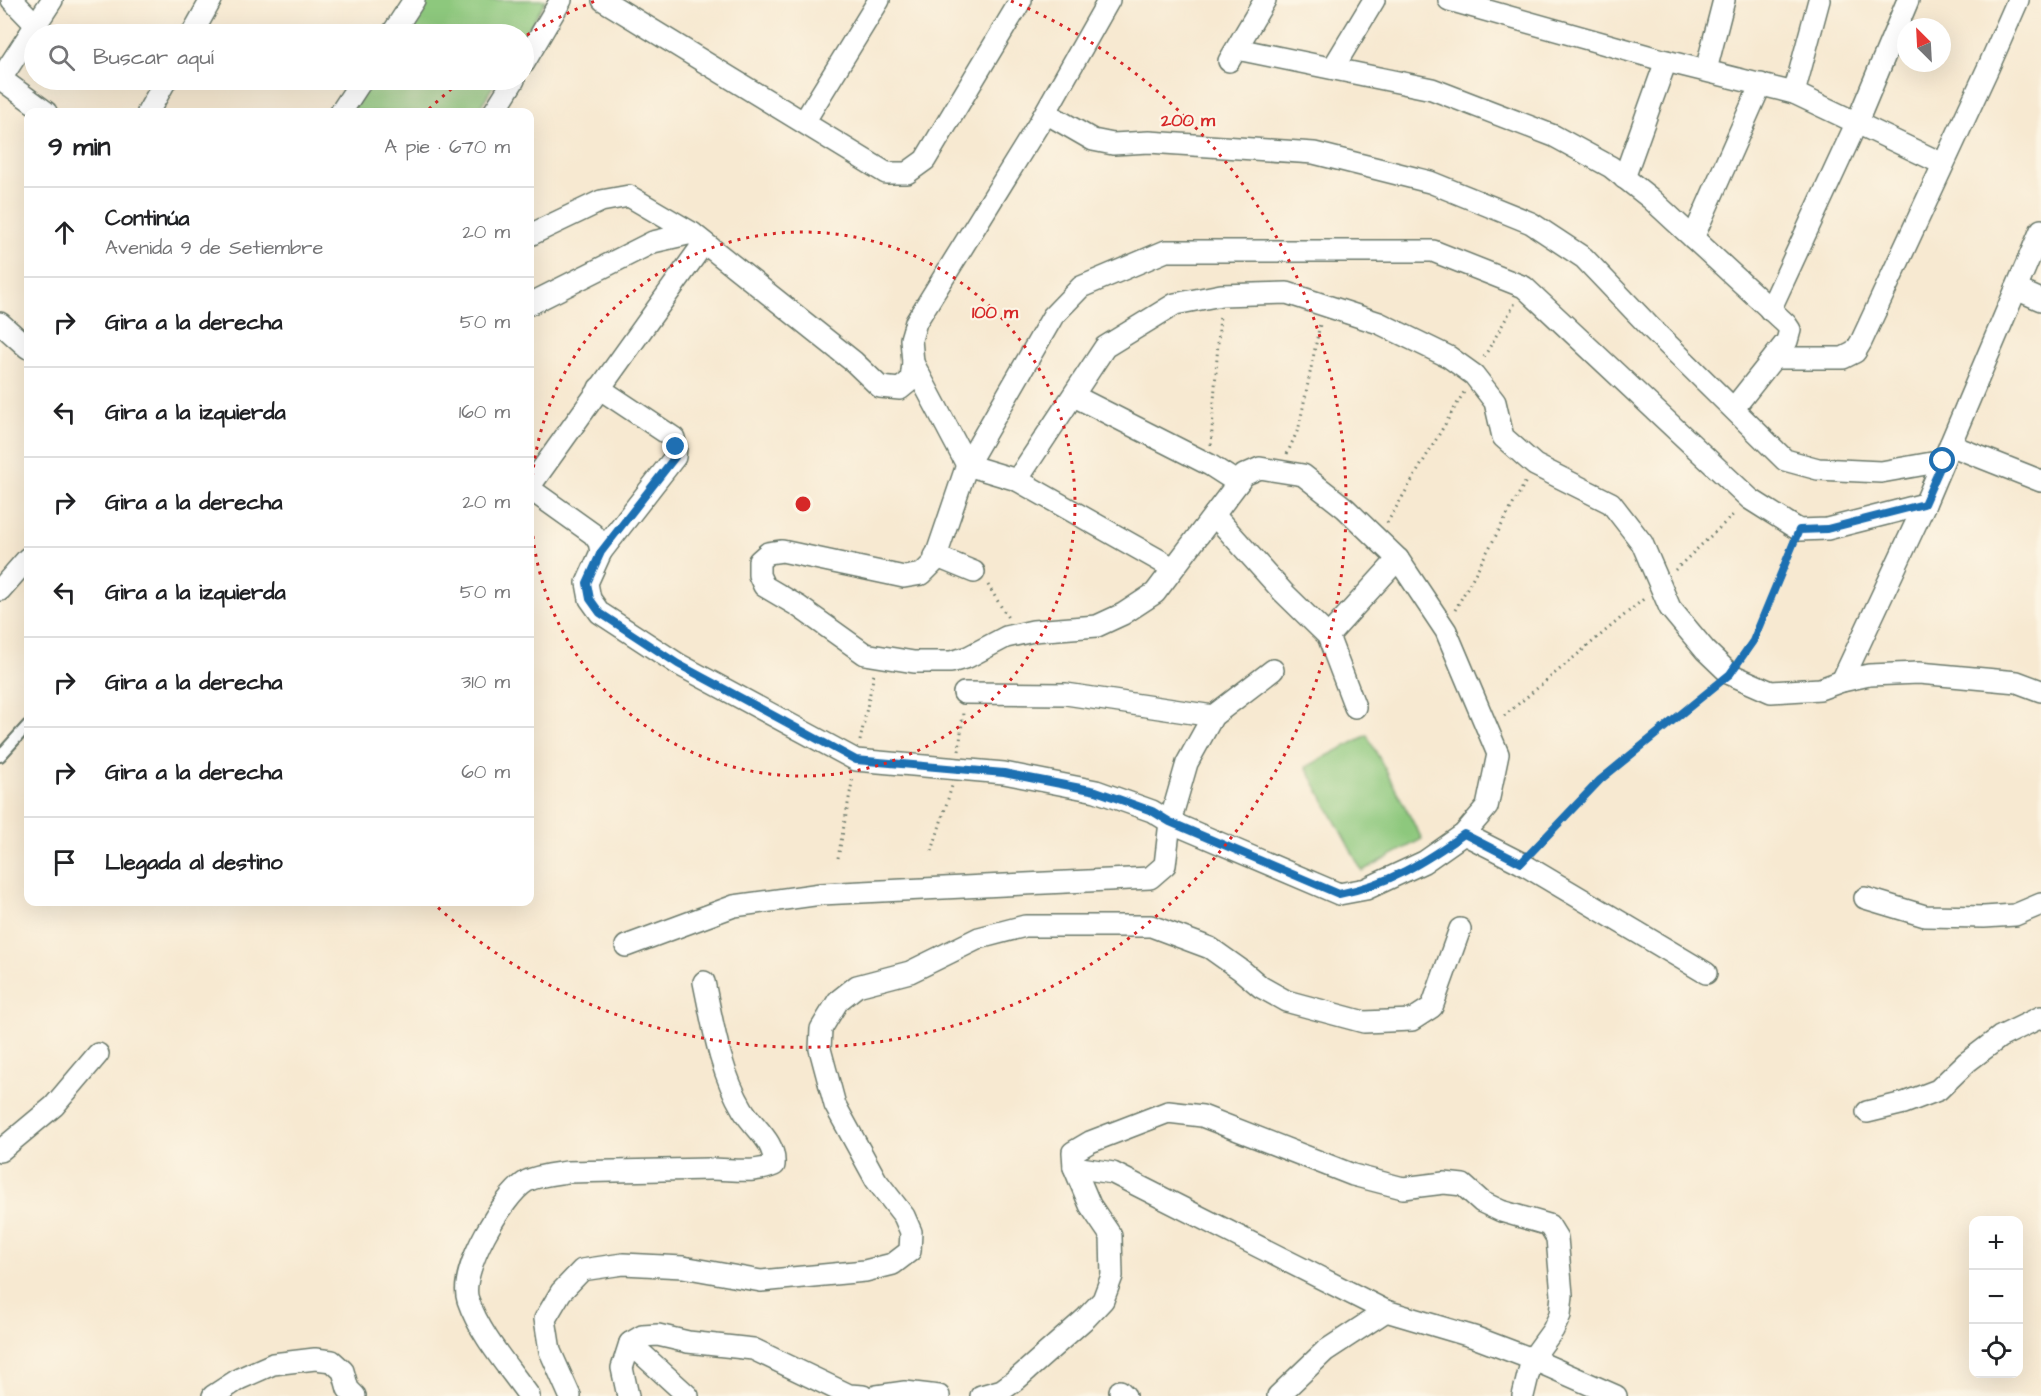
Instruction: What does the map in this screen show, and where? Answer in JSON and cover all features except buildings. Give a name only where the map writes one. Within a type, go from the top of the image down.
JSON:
[{"type":"street","points":[[12,0],[35,24]]},
{"type":"street","points":[[37,24],[52,0]]},
{"type":"street","points":[[198,24],[212,0]]},
{"type":"street","points":[[398,24],[414,0]]},
{"type":"street","points":[[534,46],[561,0]]},
{"type":"street","points":[[603,0],[886,173],[907,173],[925,160],[1021,0]]},
{"type":"street","points":[[804,122],[879,0]]},
{"type":"street","points":[[534,233],[601,201],[630,196],[698,238],[854,362],[880,387],[900,389],[911,380],[913,363],[911,339],[916,322],[1046,113],[1109,0]]},
{"type":"street","points":[[1265,0],[1233,55],[1333,68],[1432,89],[1554,136],[1611,167],[1650,198],[1790,330],[1787,341],[1734,408]]},
{"type":"street","points":[[1333,68],[1374,0]]},
{"type":"street","points":[[1449,0],[1666,61],[1794,93],[1943,164]]},
{"type":"street","points":[[1706,70],[1724,0]]},
{"type":"street","points":[[1794,93],[1819,0]]},
{"type":"street","points":[[1770,310],[1857,122],[1908,0]]},
{"type":"street","points":[[1774,358],[1843,358],[1854,351],[1861,342],[2018,0]]},
{"type":"street","points":[[24,43],[0,79],[40,108]]},
{"type":"street","points":[[1624,178],[1666,61]]},
{"type":"street","points":[[1693,238],[1761,84]]},
{"type":"street","points":[[149,108],[160,90]]},
{"type":"street","points":[[344,108],[355,90]]},
{"type":"street","points":[[496,108],[508,90]]},
{"type":"street","points":[[1046,113],[1093,140],[1113,144],[1149,142],[1314,153],[1430,182],[1531,223],[1584,258],[1785,460],[1818,470],[1881,472],[1946,453],[2041,481]]},
{"type":"street","points":[[1842,681],[1924,504],[2041,230]]},
{"type":"street","points":[[534,302],[653,242],[698,238]]},
{"type":"street","points":[[534,482],[698,238]]},
{"type":"street","points":[[599,388],[674,438],[676,447],[675,457],[601,552],[587,583],[590,599],[600,613],[678,664],[856,760],[1004,773],[1096,791],[1152,811],[1170,822],[1339,894],[1366,889],[1424,862],[1464,834],[1487,807],[1498,754],[1446,631],[1398,559],[1378,537],[1303,475],[1260,468],[1244,475],[1155,593],[1123,614],[1097,626],[1006,637],[968,657],[951,662],[914,662],[865,654],[798,606],[764,586],[759,575],[759,561],[768,553],[782,551],[904,578],[922,574],[933,562],[967,465],[1053,316],[1081,287],[1166,251],[1433,251],[1524,287],[1750,499],[1799,530],[1827,529],[1924,504]]},
{"type":"street","points":[[2016,289],[2041,300]]},
{"type":"street","points":[[1017,480],[1105,347],[1175,304],[1221,295],[1287,294],[1379,323],[1449,357],[1474,375],[1495,402],[1503,437],[1535,465],[1611,503],[1642,543],[1670,608],[1705,650],[1730,674],[1771,692],[1821,689],[1869,675],[1919,672],[2017,682],[2041,691]]},
{"type":"street","points":[[0,323],[24,344]]},
{"type":"street","points":[[913,363],[967,465],[1017,480],[1173,568]]},
{"type":"street","points":[[1074,396],[1210,465],[1238,483]]},
{"type":"street","points":[[534,491],[593,534],[599,542],[601,552]]},
{"type":"street","points":[[1214,515],[1283,592],[1328,636],[1355,707]]},
{"type":"street","points":[[935,556],[974,572]]},
{"type":"street","points":[[1328,636],[1398,559]]},
{"type":"street","points":[[3,580],[24,562]]},
{"type":"street","points":[[626,946],[734,906],[821,894],[1150,878],[1165,865],[1170,822],[1187,763],[1213,716],[1272,670]]},
{"type":"street","points":[[964,693],[1066,694],[1213,716]]},
{"type":"street","points":[[1464,834],[1521,863],[1706,973]]},
{"type":"street","points":[[1864,898],[1925,916],[2014,915],[2041,904]]},
{"type":"street","points":[[570,1396],[550,1351],[545,1319],[561,1292],[582,1270],[623,1264],[682,1268],[761,1281],[865,1271],[893,1264],[910,1251],[911,1232],[904,1216],[876,1180],[835,1105],[820,1049],[821,1029],[838,1001],[856,986],[910,972],[979,938],[1024,926],[1151,926],[1210,948],[1261,987],[1286,1001],[1364,1022],[1412,1020],[1432,1007],[1460,928]]},
{"type":"street","points":[[529,1396],[482,1330],[467,1297],[468,1277],[474,1255],[515,1191],[527,1181],[544,1175],[567,1172],[722,1169],[753,1171],[764,1170],[774,1165],[775,1156],[772,1148],[744,1112],[730,1087],[715,1035],[704,982]]},
{"type":"street","points":[[1867,1112],[1904,1103],[1938,1090],[1967,1062],[2000,1037],[2041,1017]]},
{"type":"street","points":[[0,1151],[54,1106],[98,1054]]},
{"type":"street","points":[[981,1396],[1002,1390],[1017,1379],[1086,1318],[1103,1300],[1113,1276],[1112,1236],[1090,1205],[1074,1167],[1073,1152],[1090,1142],[1168,1112],[1202,1116],[1353,1175],[1402,1188],[1444,1183],[1463,1185],[1482,1203],[1549,1225],[1557,1238],[1562,1295],[1560,1315],[1553,1330],[1532,1359],[1523,1396]]},
{"type":"street","points":[[1074,1167],[1113,1173],[1386,1311],[1474,1337],[1532,1359],[1616,1396]]},
{"type":"street","points":[[1278,1396],[1325,1351],[1386,1311]]},
{"type":"street","points":[[628,1396],[622,1368],[630,1343],[642,1336],[658,1335],[688,1342],[753,1349],[849,1395],[863,1396]]},
{"type":"street","points":[[630,1343],[688,1396]]},
{"type":"street","points":[[213,1396],[240,1379],[273,1364],[315,1359],[332,1361],[343,1371],[348,1389],[355,1396]]},
{"type":"street","points":[[877,1396],[905,1392],[939,1396]]},
{"type":"lane","points":[[0,756],[24,730]]},
{"type":"path","points":[[1378,537],[1414,479],[1524,287]]},
{"type":"path","points":[[1210,465],[1221,295]]},
{"type":"path","points":[[1279,472],[1299,426],[1324,305]]},
{"type":"path","points":[[1446,631],[1460,599],[1535,465]]},
{"type":"path","points":[[1489,729],[1659,586],[1750,499]]},
{"type":"path","points":[[1521,863],[1600,780],[1730,674],[1753,641],[1799,530]]},
{"type":"path","points":[[974,572],[986,582],[1017,634]]},
{"type":"green space","points":[[420,0],[546,0],[531,24],[405,24]]},
{"type":"green space","points":[[365,90],[491,90],[480,108],[354,108]]},
{"type":"green space","points":[[1367,735],[1422,839],[1362,871],[1306,767]]},
{"type":"route","points":[[676,447],[675,457],[601,552],[587,583],[590,599],[600,613],[678,664],[856,760],[1004,773],[1096,791],[1152,811],[1170,822],[1339,894],[1366,889],[1424,862],[1464,834],[1521,863],[1600,780],[1730,674],[1753,641],[1799,530],[1827,529],[1924,504],[1943,461]]}]
